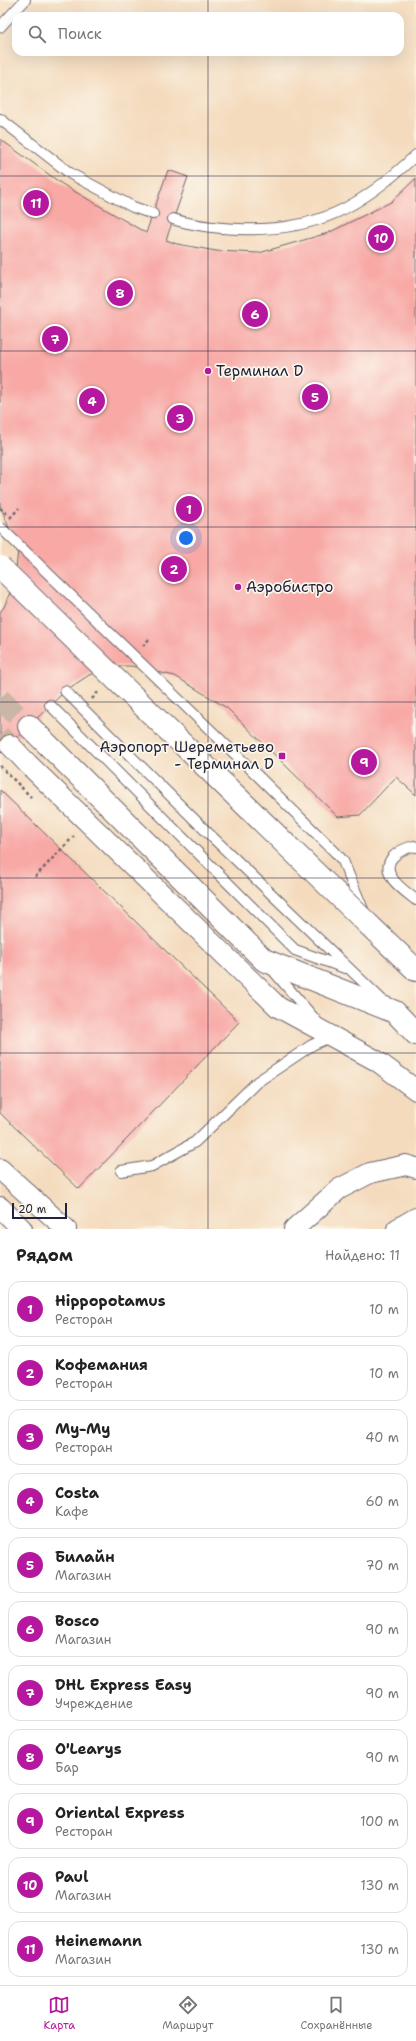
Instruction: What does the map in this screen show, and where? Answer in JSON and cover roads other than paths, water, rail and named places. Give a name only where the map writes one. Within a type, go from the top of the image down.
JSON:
[{"type":"street","points":[[0,568],[416,970]]},
{"type":"street","points":[[29,726],[264,960],[395,1012],[416,1034]]},
{"type":"street","points":[[10,745],[278,1007],[330,1037],[377,1061],[416,1090]]},
{"type":"street","points":[[294,1229],[339,1189],[370,1174],[406,1165],[416,1168]]},
{"type":"street","points":[[0,1169],[66,1229]]},
{"type":"street","points":[[397,1229],[416,1218]]},
{"type":"lane","points":[[14,12],[26,0]]},
{"type":"lane","points":[[0,27],[12,15]]},
{"type":"lane","points":[[0,119],[71,174],[133,206],[153,214]]},
{"type":"lane","points":[[173,219],[187,224],[220,228],[261,230],[292,227],[329,217],[360,200],[386,183],[416,155]]},
{"type":"lane","points":[[0,527],[336,852],[343,862],[369,925]]},
{"type":"lane","points":[[65,691],[349,970],[395,1012]]},
{"type":"lane","points":[[50,705],[296,950],[349,970]]},
{"type":"lane","points":[[416,847],[414,846],[401,850],[390,861],[388,867],[392,878],[416,900]]},
{"type":"lane","points":[[122,1171],[152,1166],[195,1142],[257,1082],[312,1045],[330,1037],[264,960]]},
{"type":"tunnel","points":[[0,699],[29,726]]},
{"type":"tunnel","points":[[0,735],[10,745]]},
{"type":"place","name":"Heinemann","points":[[36,203]]},
{"type":"place","name":"Paul","points":[[381,238]]},
{"type":"place","name":"O'Learys","points":[[120,293]]},
{"type":"place","name":"Bosco","points":[[255,314]]},
{"type":"place","name":"DHL Express Easy","points":[[55,339]]},
{"type":"place","name":"Терминал D","points":[[208,371]]},
{"type":"place","name":"Билайн","points":[[315,397]]},
{"type":"place","name":"Costa","points":[[92,401]]},
{"type":"place","name":"Му-Му","points":[[180,418]]},
{"type":"place","name":"Hippopotamus","points":[[189,509]]},
{"type":"place","name":"Кофемания","points":[[174,569]]},
{"type":"place","name":"Аэробистро","points":[[238,587]]},
{"type":"place","name":"Аэропорт Шереметьево - Терминал D","points":[[282,756]]},
{"type":"place","name":"Oriental Express","points":[[364,762]]}]
